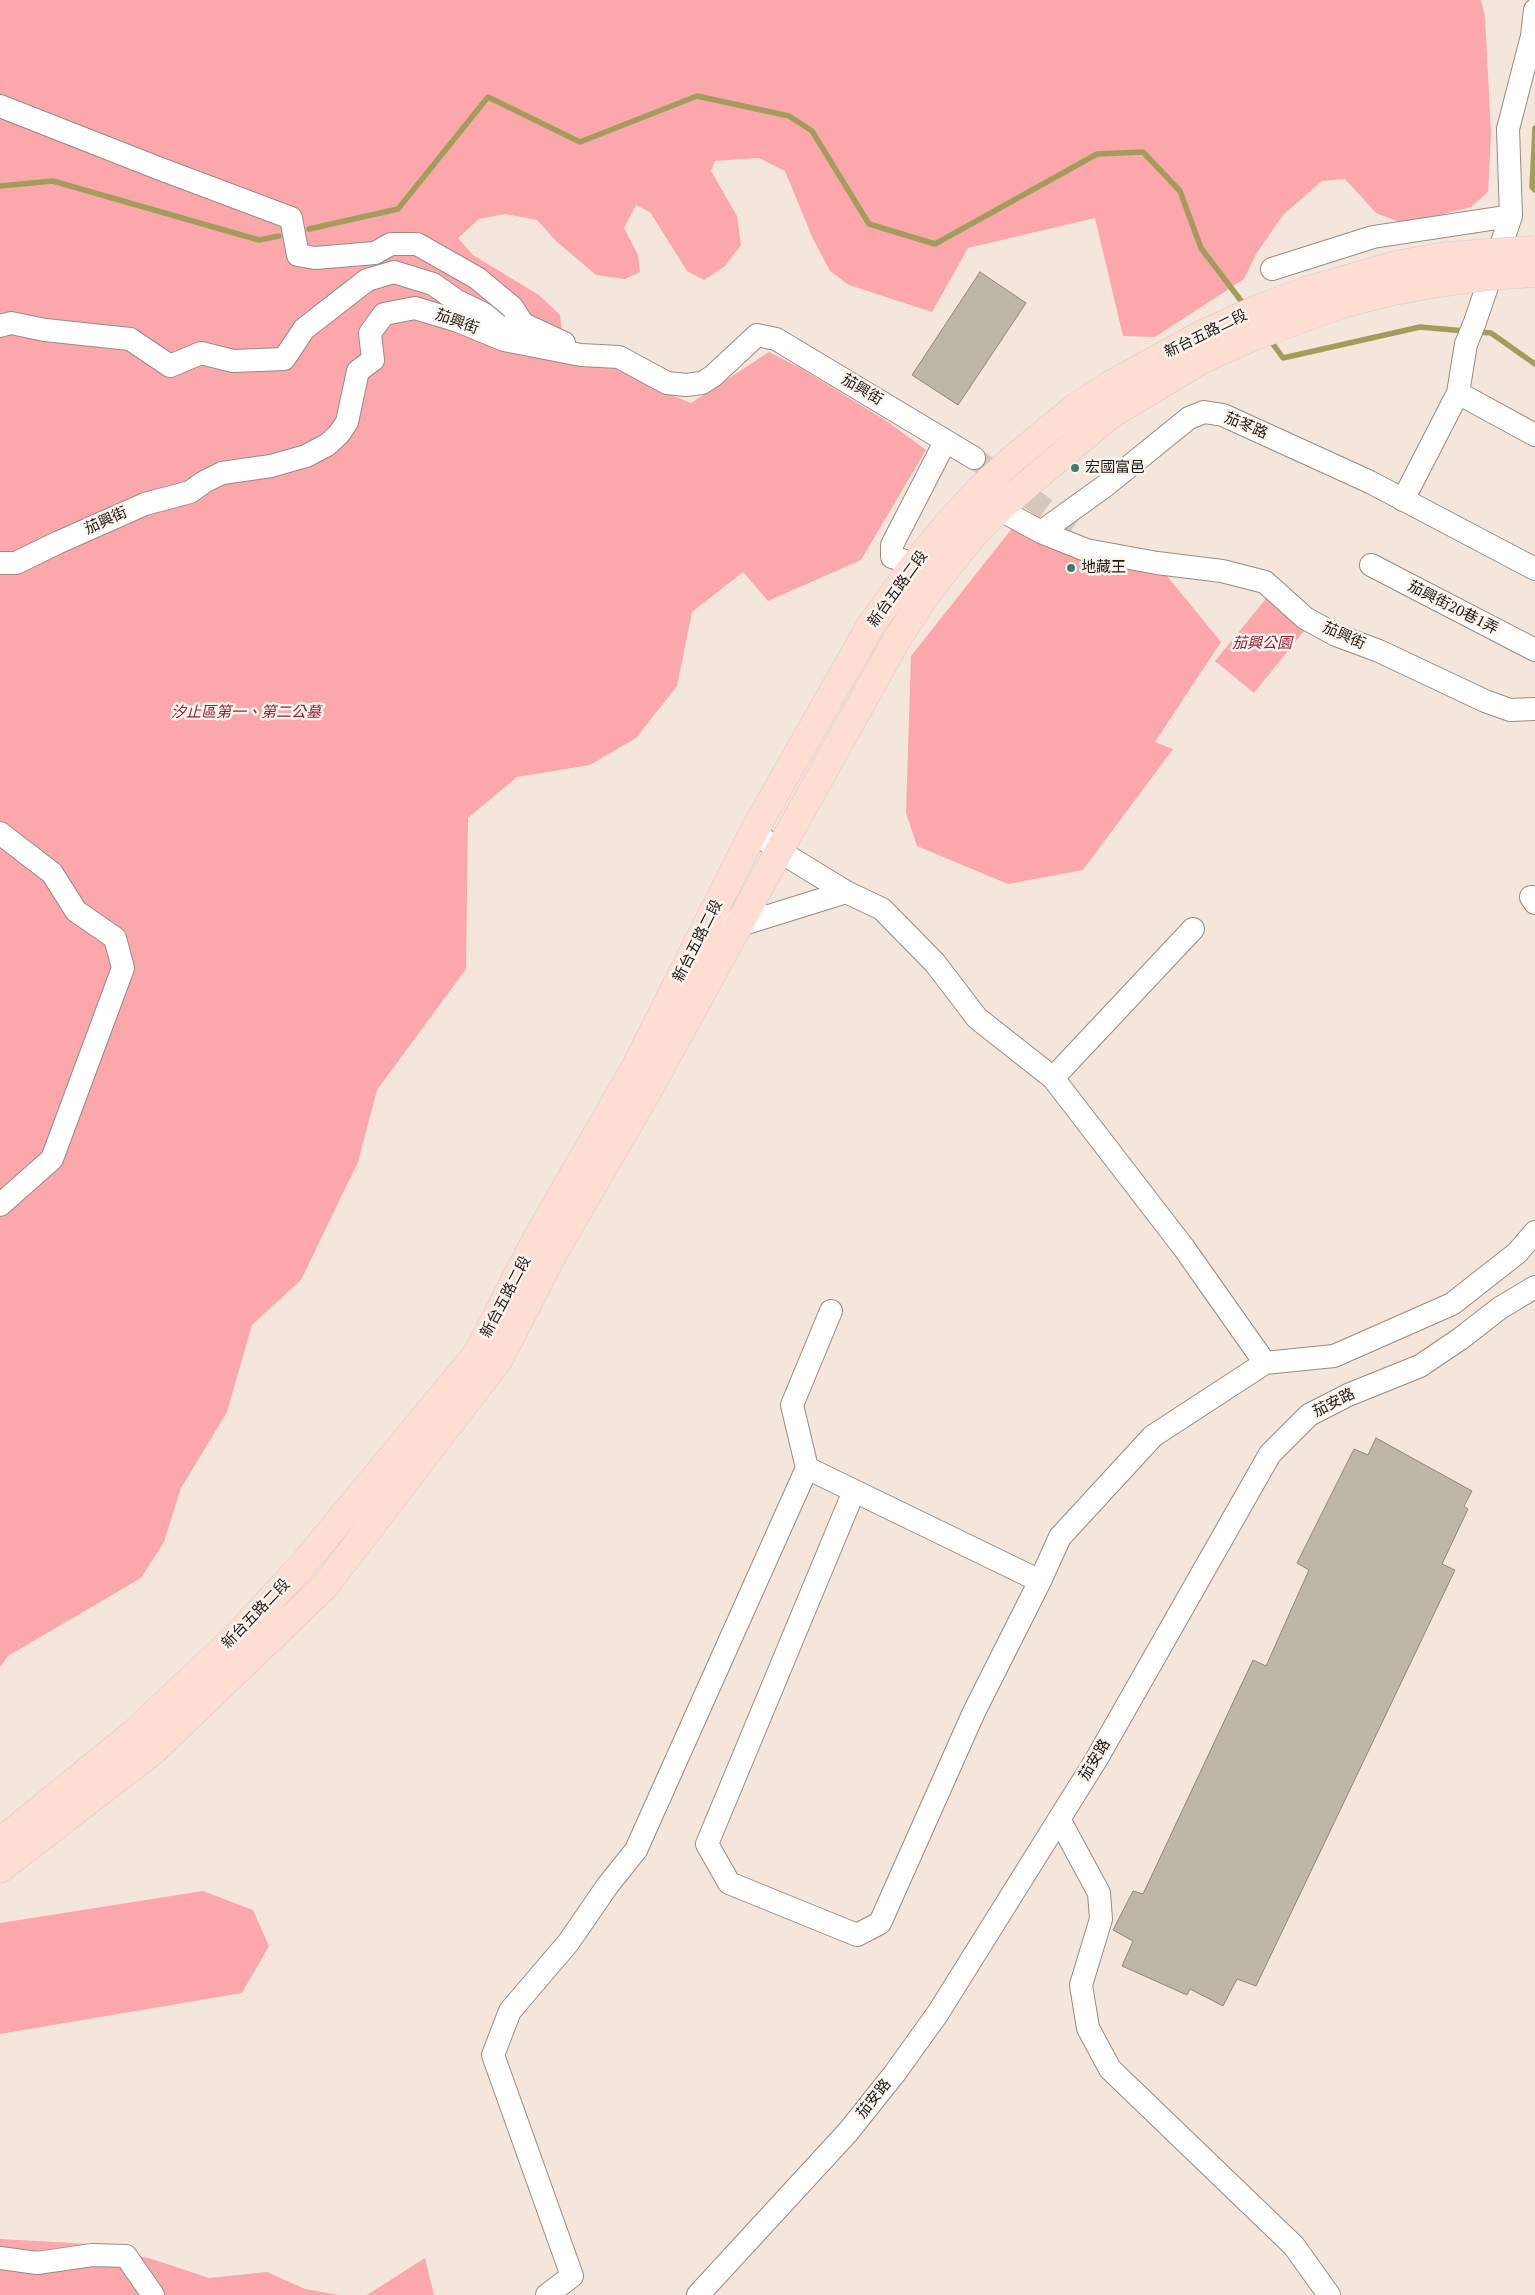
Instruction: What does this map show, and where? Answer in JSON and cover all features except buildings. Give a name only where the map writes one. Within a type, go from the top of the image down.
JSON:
[{"type":"main road","name":"新台五路二段","points":[[0,1842],[132,1734],[236,1636],[306,1562],[477,1354],[537,1238],[635,1068],[754,831],[871,625],[915,564],[979,490],[1014,458],[1076,407],[1108,386],[1193,339],[1260,308],[1324,285],[1396,265],[1446,256],[1535,250]]},
{"type":"main road","name":"新台五路二段","points":[[0,1869],[153,1751],[326,1586],[499,1359],[553,1254],[650,1087],[779,850],[896,641],[925,596],[972,536],[999,509],[1110,415],[1203,360],[1254,336],[1339,306],[1389,292],[1481,277],[1535,273]]},
{"type":"street","points":[[1403,500],[1458,393],[1466,344],[1476,322],[1511,216],[1508,129],[1532,36],[1535,10]]},
{"type":"street","points":[[0,106],[292,218],[298,255],[315,258],[375,253],[391,244],[416,244],[477,278],[512,307],[523,324],[560,341],[581,355]]},
{"type":"street","points":[[1272,269],[1373,237],[1511,216]]},
{"type":"street","points":[[0,326],[11,323],[45,330],[130,339],[170,366],[201,353],[233,361],[284,359],[304,329],[367,280],[394,272],[433,284],[457,301],[484,314],[518,342]]},
{"type":"street","name":"茄興街","points":[[0,563],[16,563],[145,504],[190,492],[222,473],[271,466],[306,456],[327,445],[340,434],[347,422],[358,371],[373,360],[370,333],[384,314],[415,308],[458,321],[504,340],[581,355],[619,357],[667,383],[686,385],[702,383],[713,376],[757,335],[776,339],[974,458]]},
{"type":"street","points":[[1458,393],[1535,435]]},
{"type":"street","name":"茄苳路","points":[[1041,532],[1105,486],[1189,418],[1204,412],[1223,415],[1370,482],[1535,569]]},
{"type":"street","points":[[915,564],[892,557],[892,545],[945,442]]},
{"type":"street","points":[[979,490],[999,509],[1041,532]]},
{"type":"street","name":"茄興街","points":[[1041,532],[1086,550],[1157,563],[1222,571],[1265,582],[1305,618],[1336,635],[1379,651],[1485,701],[1510,710],[1535,709]]},
{"type":"street","name":"茄興街","points":[[1078,532],[1125,548],[1157,563]]},
{"type":"street","name":"茄興街20巷1弄","points":[[1371,565],[1535,650]]},
{"type":"street","points":[[754,831],[779,850],[846,892],[882,909],[935,963],[977,1018],[1053,1078],[1184,1248],[1265,1363]]},
{"type":"street","points":[[0,833],[52,873],[76,911],[115,938],[123,968],[52,1159],[0,1205]]},
{"type":"street","points":[[709,921],[736,931],[846,892]]},
{"type":"street","points":[[1053,1078],[1193,929]]},
{"type":"street","points":[[854,1491],[708,1844],[729,1883],[857,1935],[880,1923],[974,1712],[1060,1537],[1153,1436],[1265,1363],[1334,1356],[1452,1304],[1517,1253],[1535,1232]]},
{"type":"street","name":"茄安路","points":[[698,2295],[848,2132],[895,2073],[938,2013],[1096,1760],[1270,1454],[1309,1415],[1348,1395],[1420,1366],[1460,1339],[1500,1308],[1535,1287]]},
{"type":"street","points":[[547,2295],[575,2285],[493,2055],[510,2011],[568,1943],[608,1885],[636,1850],[807,1468],[792,1405],[831,1311]]},
{"type":"street","points":[[807,1468],[1040,1581]]},
{"type":"street","points":[[1058,1819],[1099,1893],[1101,1919],[1081,1986],[1088,2028],[1110,2069],[1294,2246],[1329,2295]]},
{"type":"street","points":[[0,2258],[37,2263],[92,2255],[126,2256],[153,2295]]},
{"type":"green space","name":"汐止區第一、第二公墓","points":[[0,0],[1481,0],[1485,17],[1491,133],[1488,192],[1471,207],[1404,224],[1376,213],[1345,179],[1322,181],[1283,215],[1256,254],[1244,279],[1155,337],[1123,336],[1095,218],[968,248],[932,312],[849,285],[830,271],[813,239],[785,171],[759,158],[715,161],[711,171],[737,216],[741,245],[725,266],[704,280],[687,271],[650,212],[636,205],[624,228],[638,255],[640,272],[625,279],[596,275],[557,242],[537,220],[505,214],[479,219],[458,238],[473,255],[539,295],[560,315],[562,333],[542,342],[619,366],[647,385],[691,403],[769,352],[802,369],[885,420],[926,450],[861,560],[768,601],[743,572],[692,612],[677,686],[636,738],[590,765],[517,777],[468,818],[466,969],[377,1090],[358,1162],[301,1280],[252,1325],[227,1412],[181,1488],[164,1542],[141,1578],[8,1656],[0,1667]]},
{"type":"green space","points":[[1014,526],[1120,567],[1167,576],[1221,642],[1155,742],[1173,749],[1083,870],[1008,884],[917,846],[906,813],[911,656]]},
{"type":"green space","name":"茄興公園","points":[[1269,595],[1308,626],[1254,693],[1215,661]]},
{"type":"green space","points":[[203,1891],[253,1910],[269,1946],[242,1993],[0,2034],[0,1923]]},
{"type":"green space","points":[[0,2239],[92,2244],[152,2259],[209,2278],[267,2272],[305,2289],[339,2295],[0,2295]]},
{"type":"green space","points":[[425,2258],[434,2295],[367,2295]]},
{"type":"waterway","points":[[309,229],[398,209],[488,97],[580,142],[697,96],[789,116],[812,131],[869,224],[935,244],[1097,154],[1143,152],[1180,191],[1201,248],[1245,306]]},
{"type":"waterway","points":[[1535,128],[1532,187],[1535,190]]},
{"type":"waterway","points":[[0,186],[53,181],[259,240],[279,236]]},
{"type":"waterway","points":[[1270,340],[1283,358],[1420,327],[1465,331]]},
{"type":"waterway","points":[[1477,332],[1491,333],[1535,364]]},
{"type":"tunnel","points":[[974,458],[1078,532]]},
{"type":"place","name":"宏國富邑","points":[[1075,468]]},
{"type":"place","name":"地藏王","points":[[1071,568]]}]
